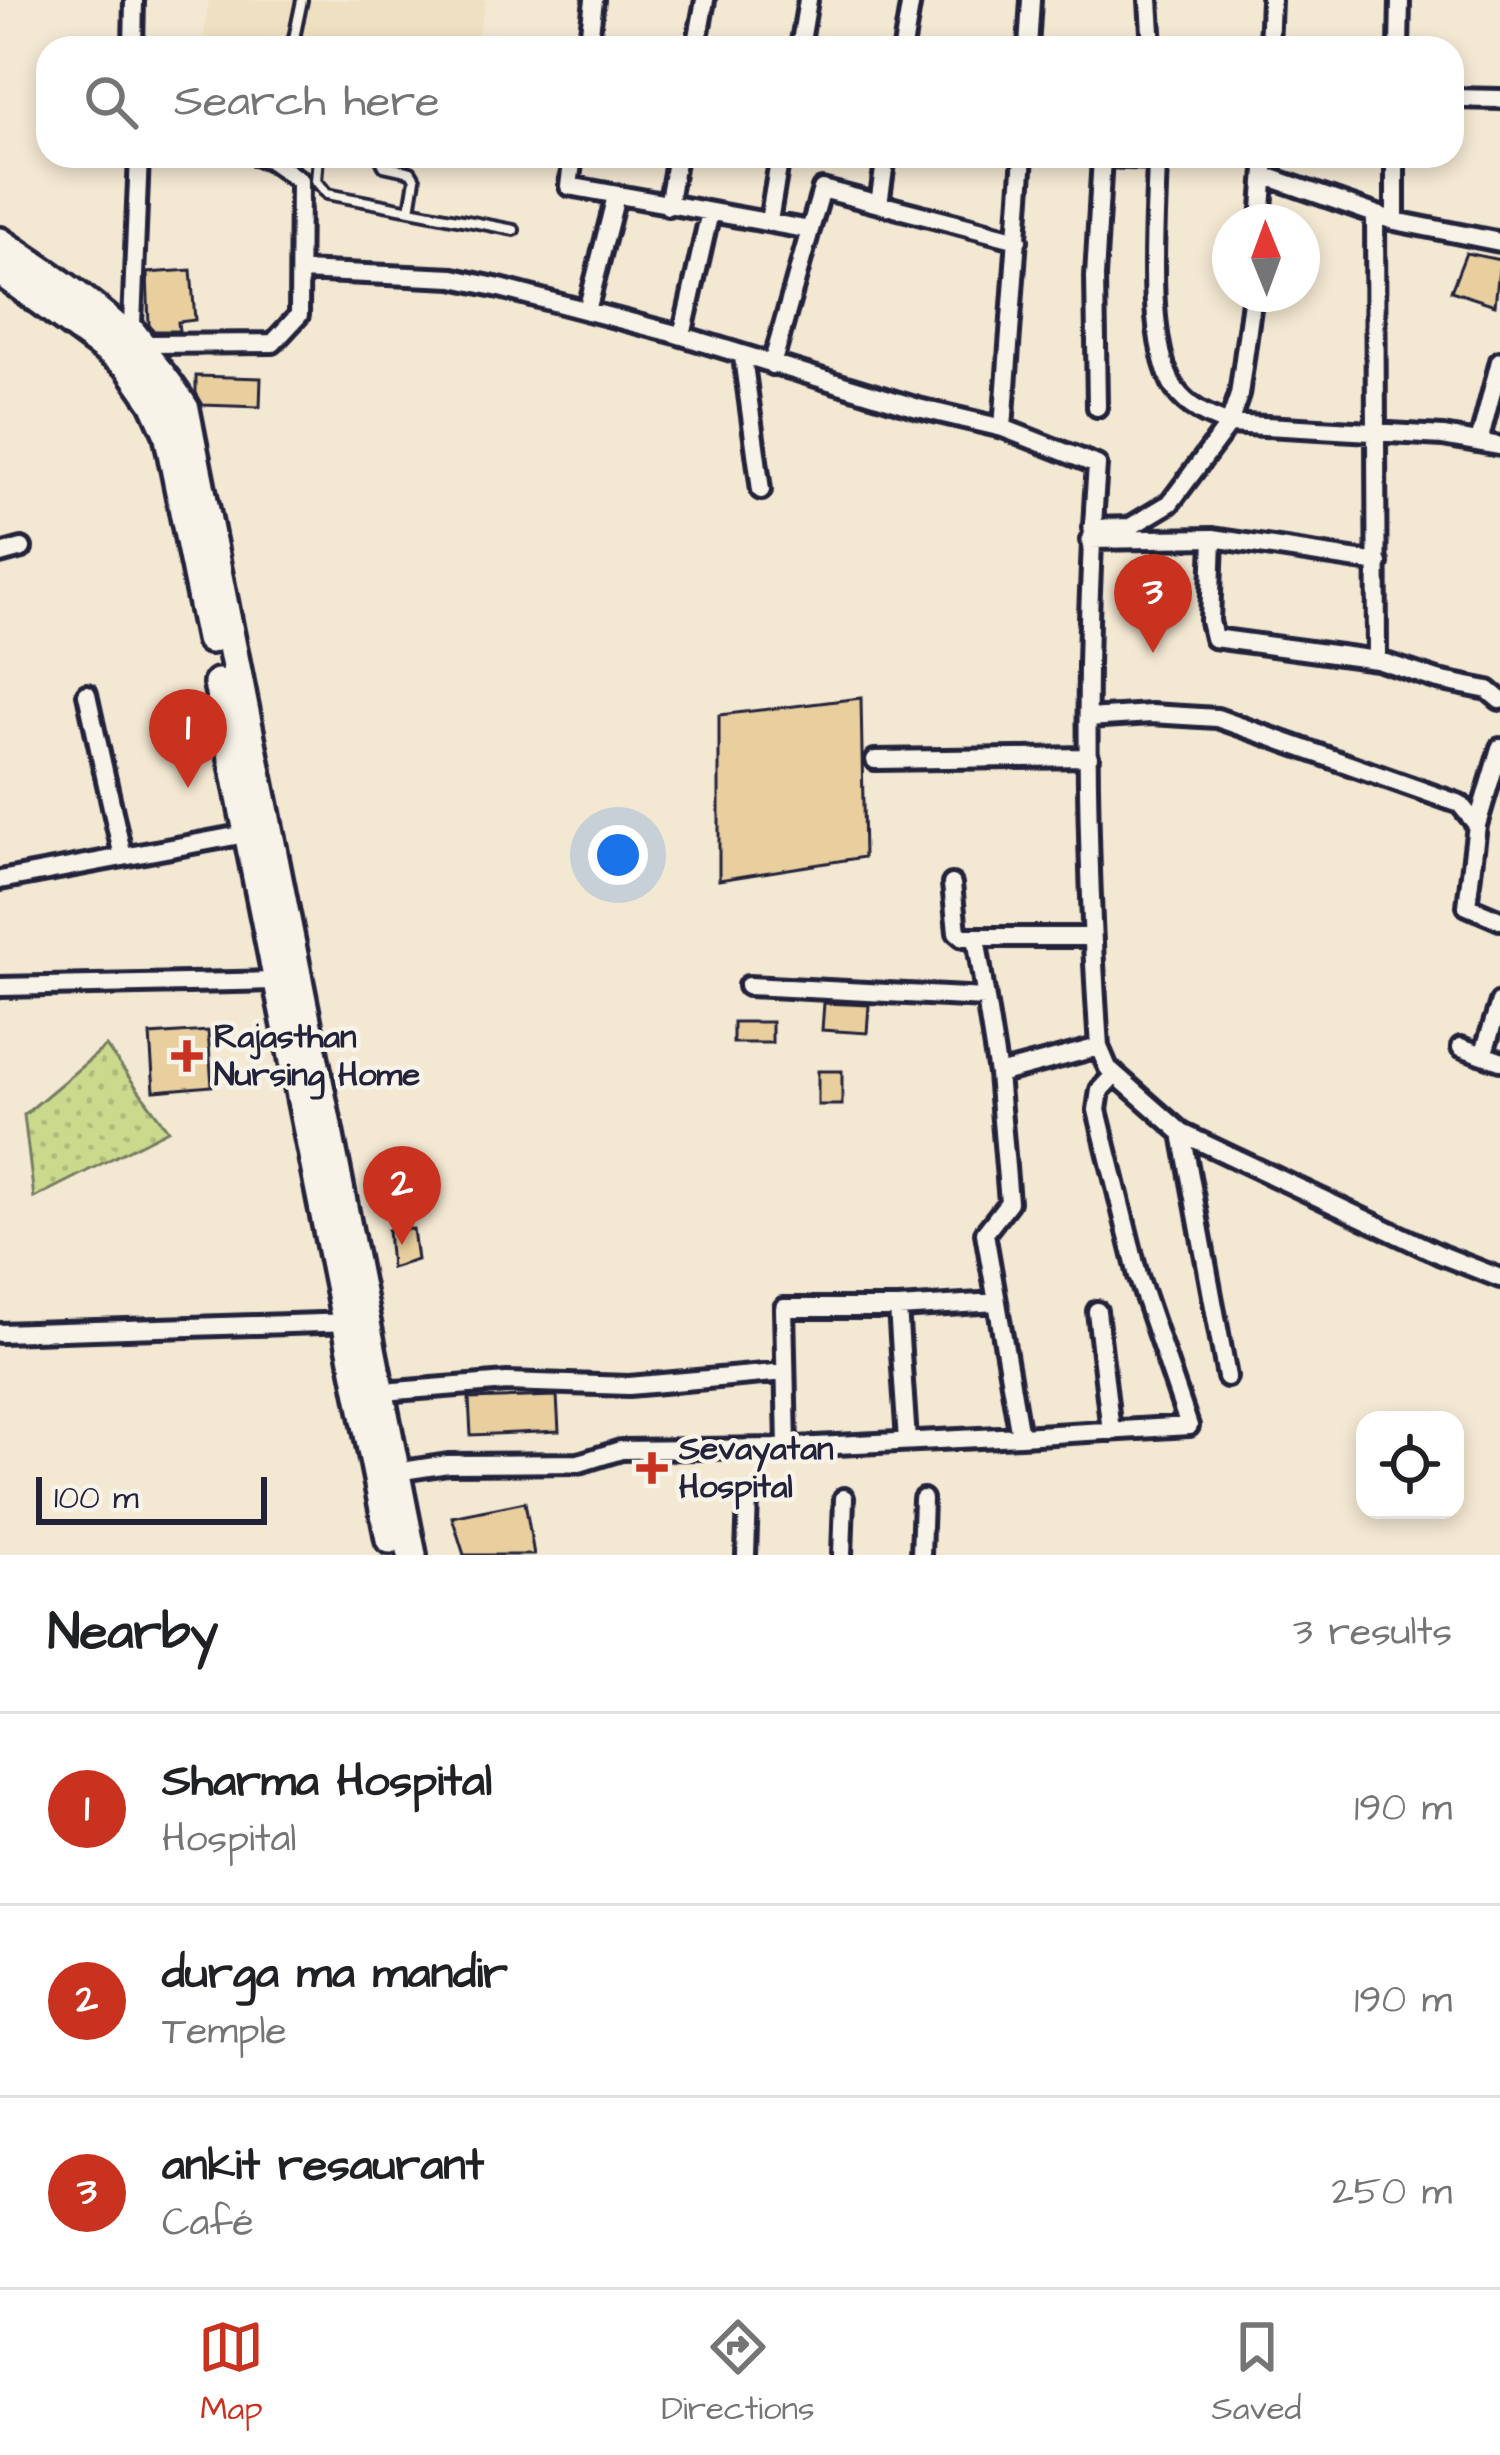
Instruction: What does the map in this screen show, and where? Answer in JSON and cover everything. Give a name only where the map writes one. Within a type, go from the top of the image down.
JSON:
[{"type":"main road","points":[[0,242],[84,298],[170,383],[188,421],[356,1323],[393,1555]]},
{"type":"main road","points":[[0,271],[139,353],[168,433],[277,981],[356,1323],[383,1392],[412,1555]]},
{"type":"street","points":[[134,0],[134,36]]},
{"type":"street","points":[[590,36],[594,0]]},
{"type":"street","points":[[698,36],[705,0]]},
{"type":"street","points":[[802,36],[808,0]]},
{"type":"street","points":[[905,36],[911,0]]},
{"type":"street","points":[[1029,36],[1031,0]]},
{"type":"street","points":[[1150,0],[1152,36]]},
{"type":"street","points":[[1269,36],[1270,0]]},
{"type":"street","points":[[1399,36],[1400,0]]},
{"type":"street","points":[[1464,98],[1500,99]]},
{"type":"street","points":[[139,168],[132,324],[139,353],[273,343],[299,315],[300,181],[281,168]]},
{"type":"street","points":[[571,168],[568,186],[809,230]]},
{"type":"street","points":[[668,206],[675,168]]},
{"type":"street","points":[[769,221],[778,168]]},
{"type":"street","points":[[879,204],[884,168]]},
{"type":"street","points":[[1003,428],[1022,168]]},
{"type":"street","points":[[1097,407],[1095,277],[1101,168]]},
{"type":"street","points":[[1157,168],[1155,282],[1160,347],[1175,389],[1198,412],[1228,424],[1377,432],[1500,446]]},
{"type":"street","points":[[1264,204],[1266,168]]},
{"type":"street","points":[[1395,168],[1395,221]]},
{"type":"street","points":[[1266,176],[1395,221],[1500,242]]},
{"type":"street","points":[[772,365],[822,189],[1018,240]]},
{"type":"street","points":[[587,311],[616,196]]},
{"type":"street","points":[[682,336],[710,212]]},
{"type":"street","points":[[1375,214],[1377,660]]},
{"type":"street","points":[[301,271],[453,278],[682,336],[918,409],[1003,428],[1096,465],[1088,718],[1099,1047],[1115,1074],[1182,1133],[1500,1278]]},
{"type":"street","points":[[1091,534],[1130,527],[1170,502],[1228,424],[1239,395],[1251,312]]},
{"type":"street","points":[[743,357],[761,490]]},
{"type":"street","points":[[1479,442],[1500,361]]},
{"type":"street","points":[[1091,534],[1213,538],[1378,563]]},
{"type":"street","points":[[1213,538],[1210,621],[1214,638],[1377,660],[1488,690],[1500,700]]},
{"type":"street","points":[[0,554],[22,548]]},
{"type":"street","points":[[87,694],[123,857]]},
{"type":"street","points":[[1088,718],[1151,714],[1217,718],[1460,804],[1477,825]]},
{"type":"street","points":[[1500,748],[1477,825],[1467,906],[1500,920]]},
{"type":"street","points":[[875,760],[1089,757]]},
{"type":"street","points":[[0,880],[247,834]]},
{"type":"street","points":[[952,884],[957,932],[963,937],[1093,937]]},
{"type":"street","points":[[976,937],[998,1074],[1009,1202],[985,1233],[1020,1436]]},
{"type":"street","points":[[0,987],[277,981]]},
{"type":"street","points":[[748,986],[986,998]]},
{"type":"street","points":[[1461,1047],[1491,1058],[1500,1002]]},
{"type":"street","points":[[998,1074],[1099,1047]]},
{"type":"street","points":[[396,1472],[448,1464],[579,1463],[621,1450],[788,1448],[1189,1426],[1138,1276],[1097,1110],[1100,1090],[1115,1074]]},
{"type":"street","points":[[1182,1133],[1227,1377]]},
{"type":"street","points":[[788,1448],[784,1308],[998,1302]]},
{"type":"street","points":[[898,1308],[908,1441]]},
{"type":"street","points":[[1097,1311],[1111,1431]]},
{"type":"street","points":[[0,1333],[356,1323]]},
{"type":"street","points":[[383,1392],[507,1382],[629,1386],[785,1372]]},
{"type":"street","points":[[746,1555],[748,1497]]},
{"type":"street","points":[[842,1555],[844,1498]]},
{"type":"street","points":[[921,1555],[923,1499]]},
{"type":"lane","points":[[294,36],[302,0]]},
{"type":"lane","points":[[317,168],[316,181],[327,194],[514,230]]},
{"type":"lane","points":[[393,168],[411,172],[415,179],[410,210]]},
{"type":"shaded area","points":[[209,0],[486,0],[478,36],[204,36]]},
{"type":"green space","points":[[106,1046],[168,1130],[34,1198],[24,1115]]},
{"type":"building","points":[[1466,253],[1500,260],[1495,305],[1451,291]]},
{"type":"building","points":[[191,270],[195,320],[178,322],[179,331],[154,331],[149,325],[147,273]]},
{"type":"building","points":[[196,376],[261,378],[260,407],[203,405],[196,393]]},
{"type":"building","points":[[861,698],[864,857],[719,880],[719,715]]},
{"type":"building","points":[[824,1003],[869,1005],[867,1033],[822,1030]]},
{"type":"building","points":[[733,1022],[772,1022],[772,1043],[733,1043]]},
{"type":"building","points":[[208,1031],[212,1086],[154,1091],[150,1035]]},
{"type":"building","points":[[818,1071],[842,1071],[842,1105],[818,1105]]},
{"type":"building","points":[[413,1229],[417,1260],[391,1268],[388,1230]]},
{"type":"building","points":[[557,1396],[559,1431],[471,1435],[469,1399]]},
{"type":"building","points":[[525,1502],[534,1555],[464,1555],[452,1517]]},
{"type":"place","name":"ankit resaurant","points":[[1153,653]]},
{"type":"place","name":"Sharma Hospital","points":[[188,788]]},
{"type":"place","name":"Rajasthan Nursing Home","points":[[187,1056]]},
{"type":"place","name":"durga ma mandir","points":[[402,1245]]},
{"type":"place","name":"Sevayatan Hospital","points":[[652,1468]]}]
